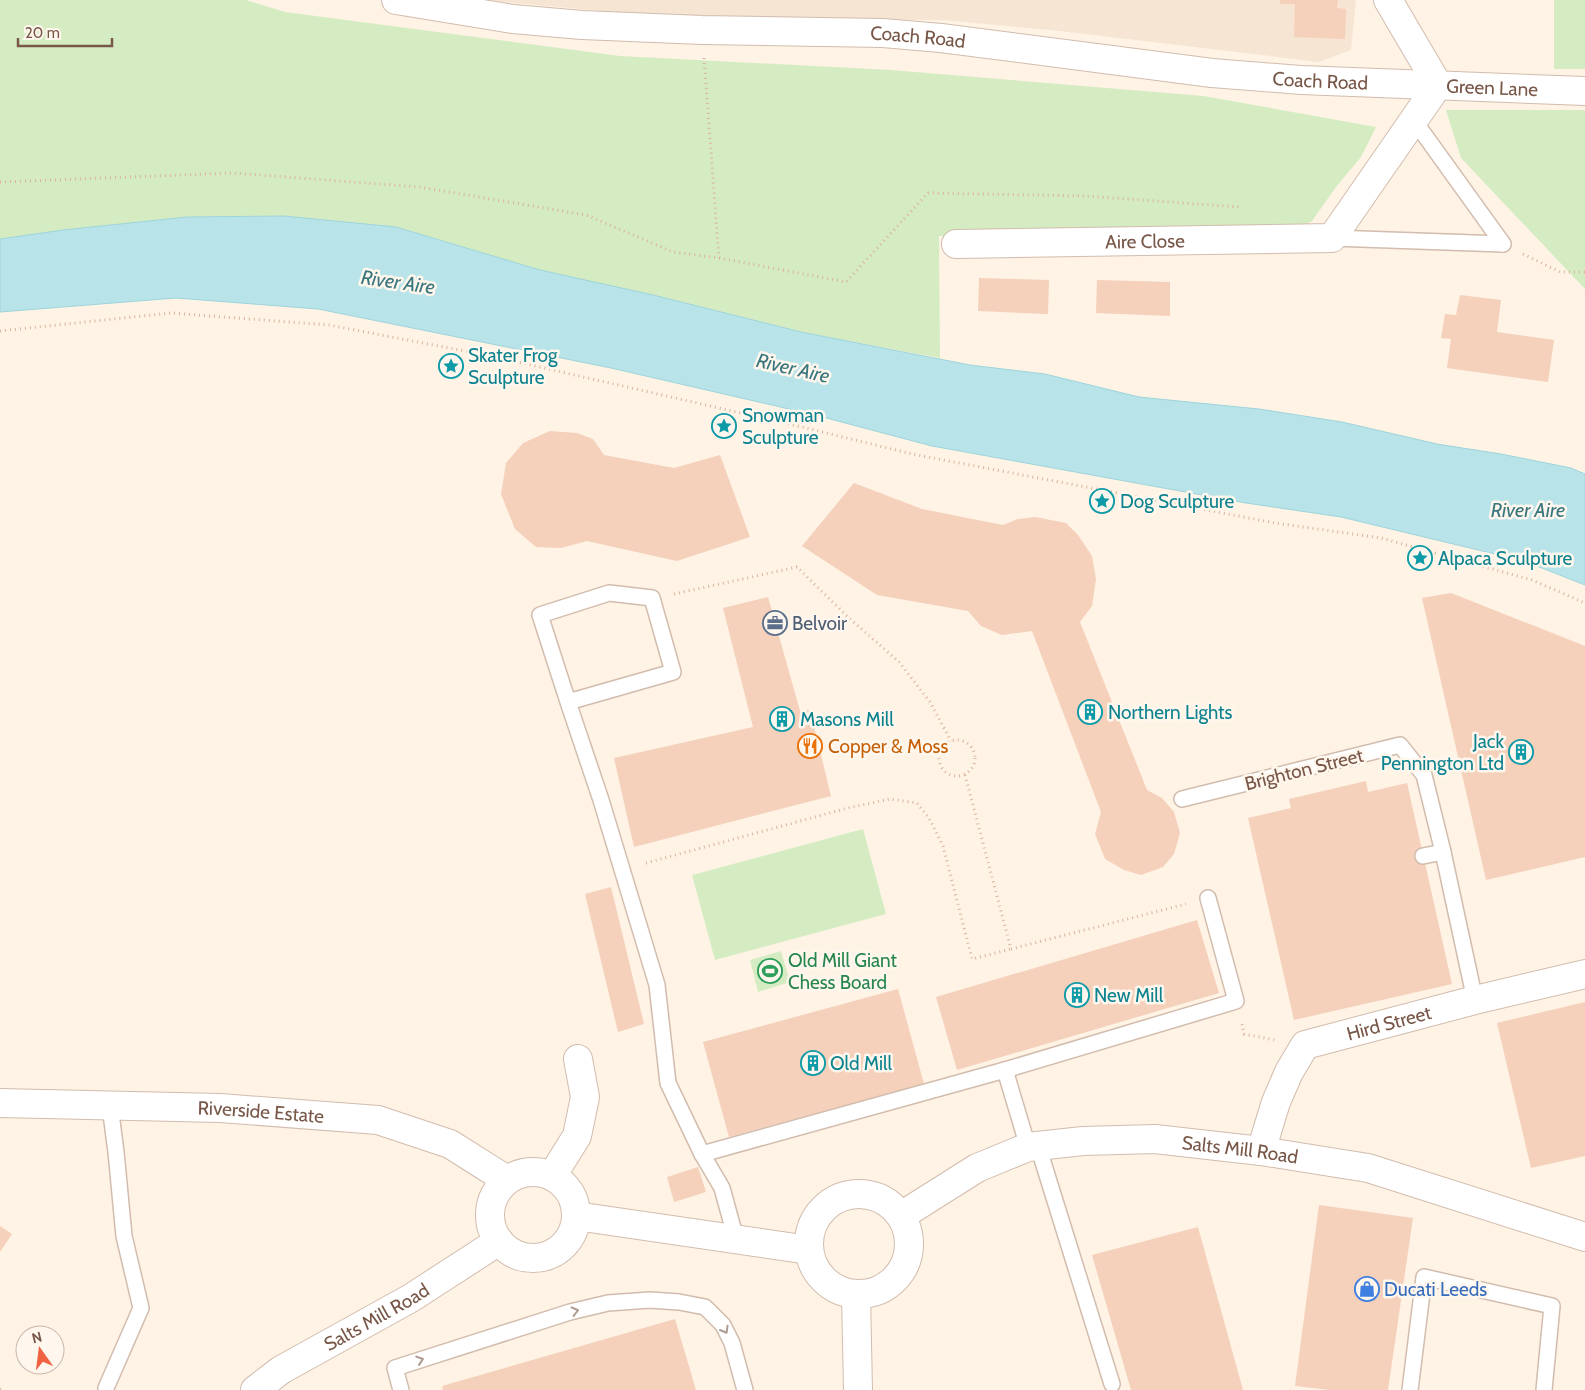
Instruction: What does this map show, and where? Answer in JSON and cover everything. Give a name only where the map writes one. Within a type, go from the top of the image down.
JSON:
[{"type":"street","name":"Coach Road","points":[[396,0],[523,20],[582,25],[702,30],[883,33],[941,38],[1212,73],[1301,80],[1438,85]]},
{"type":"street","name":"Green Lane","points":[[1388,0],[1438,85],[1585,91]]},
{"type":"street","points":[[1332,238],[1438,85]]},
{"type":"street","name":"Aire Close","points":[[956,244],[1332,238]]},
{"type":"street","name":"Hird Street","points":[[1305,1045],[1475,1000],[1585,974]]},
{"type":"street","points":[[1261,1152],[1276,1102],[1289,1072],[1305,1045]]},
{"type":"street","points":[[552,1176],[577,1136],[585,1097],[578,1059]]},
{"type":"street","name":"Riverside Estate","points":[[0,1103],[220,1108],[378,1120],[450,1144],[507,1180]]},
{"type":"street","name":"Salts Mill Road","points":[[901,1216],[977,1168],[1033,1146],[1084,1141],[1154,1139],[1368,1168],[1585,1237]]},
{"type":"street","points":[[520,1173],[543,1173],[552,1176],[564,1185],[574,1202],[576,1216],[569,1240],[558,1250],[541,1257],[520,1256],[506,1249],[499,1241],[492,1228],[490,1216],[492,1200],[496,1192],[507,1180],[520,1173]]},
{"type":"street","points":[[855,1194],[873,1196],[888,1204],[901,1216],[908,1232],[909,1250],[905,1263],[896,1278],[882,1289],[856,1295],[839,1291],[830,1286],[818,1273],[809,1250],[810,1233],[820,1213],[838,1199],[855,1194]]},
{"type":"street","points":[[576,1216],[809,1250]]},
{"type":"street","name":"Salts Mill Road","points":[[255,1390],[281,1370],[411,1298],[499,1241]]},
{"type":"street","points":[[856,1295],[858,1390]]},
{"type":"lane","points":[[1413,119],[1503,244]]},
{"type":"lane","points":[[1332,238],[1503,244]]},
{"type":"lane","points":[[568,702],[673,672],[652,598],[609,593],[540,615],[568,702],[601,800],[657,986],[668,1083],[702,1154],[722,1188],[736,1239]]},
{"type":"lane","name":"Brighton Street","points":[[1182,799],[1400,745],[1424,775],[1443,852],[1475,1000]]},
{"type":"lane","points":[[1424,856],[1443,852]]},
{"type":"lane","points":[[702,1154],[1005,1070],[1236,1002],[1208,898]]},
{"type":"lane","points":[[1005,1070],[1033,1146],[1112,1384]]},
{"type":"lane","points":[[106,1388],[142,1308],[124,1236],[110,1106]]},
{"type":"lane","points":[[1410,1390],[1424,1277],[1552,1306],[1544,1390]]},
{"type":"lane","points":[[401,1390],[395,1368],[570,1312],[608,1303],[650,1300],[679,1302],[705,1307],[722,1325],[732,1343],[746,1390]]},
{"type":"path","points":[[702,30],[719,258]]},
{"type":"path","points":[[0,182],[233,173],[419,187],[586,215],[673,252],[719,258],[846,282],[928,193],[1086,196],[1245,208]]},
{"type":"path","points":[[1503,244],[1560,272],[1585,272]]},
{"type":"path","points":[[0,331],[171,313],[329,325],[496,357],[912,454],[1275,523],[1381,538],[1532,580],[1585,603]]},
{"type":"path","points":[[652,598],[797,567],[849,618],[899,662],[930,702],[951,741]]},
{"type":"path","points":[[960,740],[969,743],[975,751],[976,760],[972,769],[964,775],[955,776],[946,773],[940,765],[939,755],[943,746],[951,741],[960,740]]},
{"type":"path","points":[[964,775],[1011,949]]},
{"type":"path","points":[[641,869],[646,863],[848,808],[890,799],[916,803],[929,818],[943,846],[972,959],[1208,898]]},
{"type":"path","points":[[1236,1002],[1244,1034],[1305,1045]]},
{"type":"shaded area","points":[[484,0],[1356,0],[1351,50],[1319,62],[1060,31],[941,20],[685,19]]},
{"type":"green space","points":[[0,0],[246,0],[285,12],[620,56],[891,70],[1204,96],[1376,127],[1361,157],[1336,187],[1312,221],[1279,239],[939,236],[940,358],[801,332],[540,270],[396,227],[284,216],[187,217],[63,230],[0,239]]},
{"type":"green space","points":[[1554,0],[1585,0],[1585,69],[1554,69]]},
{"type":"green space","points":[[1446,110],[1585,110],[1585,289],[1461,158]]},
{"type":"green space","points":[[863,829],[886,914],[715,960],[692,875]]},
{"type":"green space","name":"Old Mill Giant Chess Board","points":[[781,951],[790,982],[758,992],[750,960]]},
{"type":"water","name":"River Aire","points":[[284,216],[396,227],[540,270],[653,295],[801,332],[970,365],[1045,374],[1139,397],[1259,409],[1342,422],[1437,444],[1571,468],[1585,474],[1585,585],[1524,561],[1341,517],[1246,503],[932,446],[815,415],[611,368],[318,309],[176,298],[0,312],[0,239],[63,230],[187,217]]},
{"type":"building","points":[[1280,0],[1338,0],[1337,8],[1346,9],[1345,39],[1294,37],[1295,4],[1280,4]]},
{"type":"building","points":[[979,278],[1049,280],[1048,314],[978,311]]},
{"type":"building","points":[[1097,280],[1170,282],[1170,316],[1096,313]]},
{"type":"building","points":[[1460,295],[1501,300],[1497,332],[1554,340],[1548,382],[1447,368],[1451,339],[1441,338],[1445,314],[1456,315]]},
{"type":"building","points":[[550,431],[577,433],[593,439],[604,455],[674,468],[720,455],[750,537],[677,561],[587,541],[561,548],[536,547],[515,529],[501,494],[506,463],[523,443]]},
{"type":"building","name":"Northern Lights","points":[[854,483],[922,509],[1003,525],[1018,519],[1035,517],[1066,523],[1078,535],[1092,556],[1096,579],[1092,606],[1080,622],[1147,790],[1162,798],[1174,812],[1180,833],[1174,854],[1163,867],[1141,875],[1124,870],[1105,859],[1095,834],[1101,812],[1032,631],[1002,635],[981,626],[968,611],[877,595],[802,546]]},
{"type":"building","name":"Jack Pennington Ltd","points":[[1451,593],[1585,646],[1585,857],[1486,880],[1422,598]]},
{"type":"building","name":"Masons Mill","points":[[768,597],[800,711],[810,710],[831,796],[634,847],[614,758],[753,727],[723,608]]},
{"type":"building","points":[[1366,781],[1368,792],[1407,783],[1452,984],[1294,1020],[1248,818],[1291,808],[1289,799]]},
{"type":"building","points":[[611,887],[644,1024],[618,1032],[585,894]]},
{"type":"building","name":"New Mill","points":[[1197,920],[1219,993],[957,1070],[936,997]]},
{"type":"building","name":"Old Mill","points":[[898,989],[924,1084],[729,1137],[703,1042]]},
{"type":"building","points":[[1585,1002],[1585,1156],[1531,1168],[1497,1023]]},
{"type":"building","points":[[698,1167],[706,1192],[674,1202],[667,1177]]},
{"type":"building","points":[[1319,1205],[1413,1218],[1388,1390],[1330,1390],[1295,1386]]},
{"type":"building","points":[[0,1226],[12,1234],[0,1252]]},
{"type":"building","points":[[1198,1227],[1243,1390],[1131,1390],[1092,1255]]},
{"type":"building","points":[[675,1319],[696,1390],[443,1390],[442,1386]]},
{"type":"place","name":"Skater Frog Sculpture","points":[[451,366]]},
{"type":"place","name":"Snowman Sculpture","points":[[724,426]]},
{"type":"place","name":"Dog Sculpture","points":[[1102,501]]},
{"type":"place","name":"Alpaca Sculpture","points":[[1420,558]]},
{"type":"place","name":"Belvoir","points":[[775,623]]},
{"type":"place","name":"Northern Lights","points":[[1090,712]]},
{"type":"place","name":"Masons Mill","points":[[782,719]]},
{"type":"place","name":"Copper & Moss","points":[[810,746]]},
{"type":"place","name":"Jack Pennington Ltd","points":[[1521,752]]},
{"type":"place","name":"Old Mill Giant Chess Board","points":[[770,971]]},
{"type":"place","name":"New Mill","points":[[1077,995]]},
{"type":"place","name":"Old Mill","points":[[813,1063]]},
{"type":"place","name":"Ducati Leeds","points":[[1367,1289]]}]
